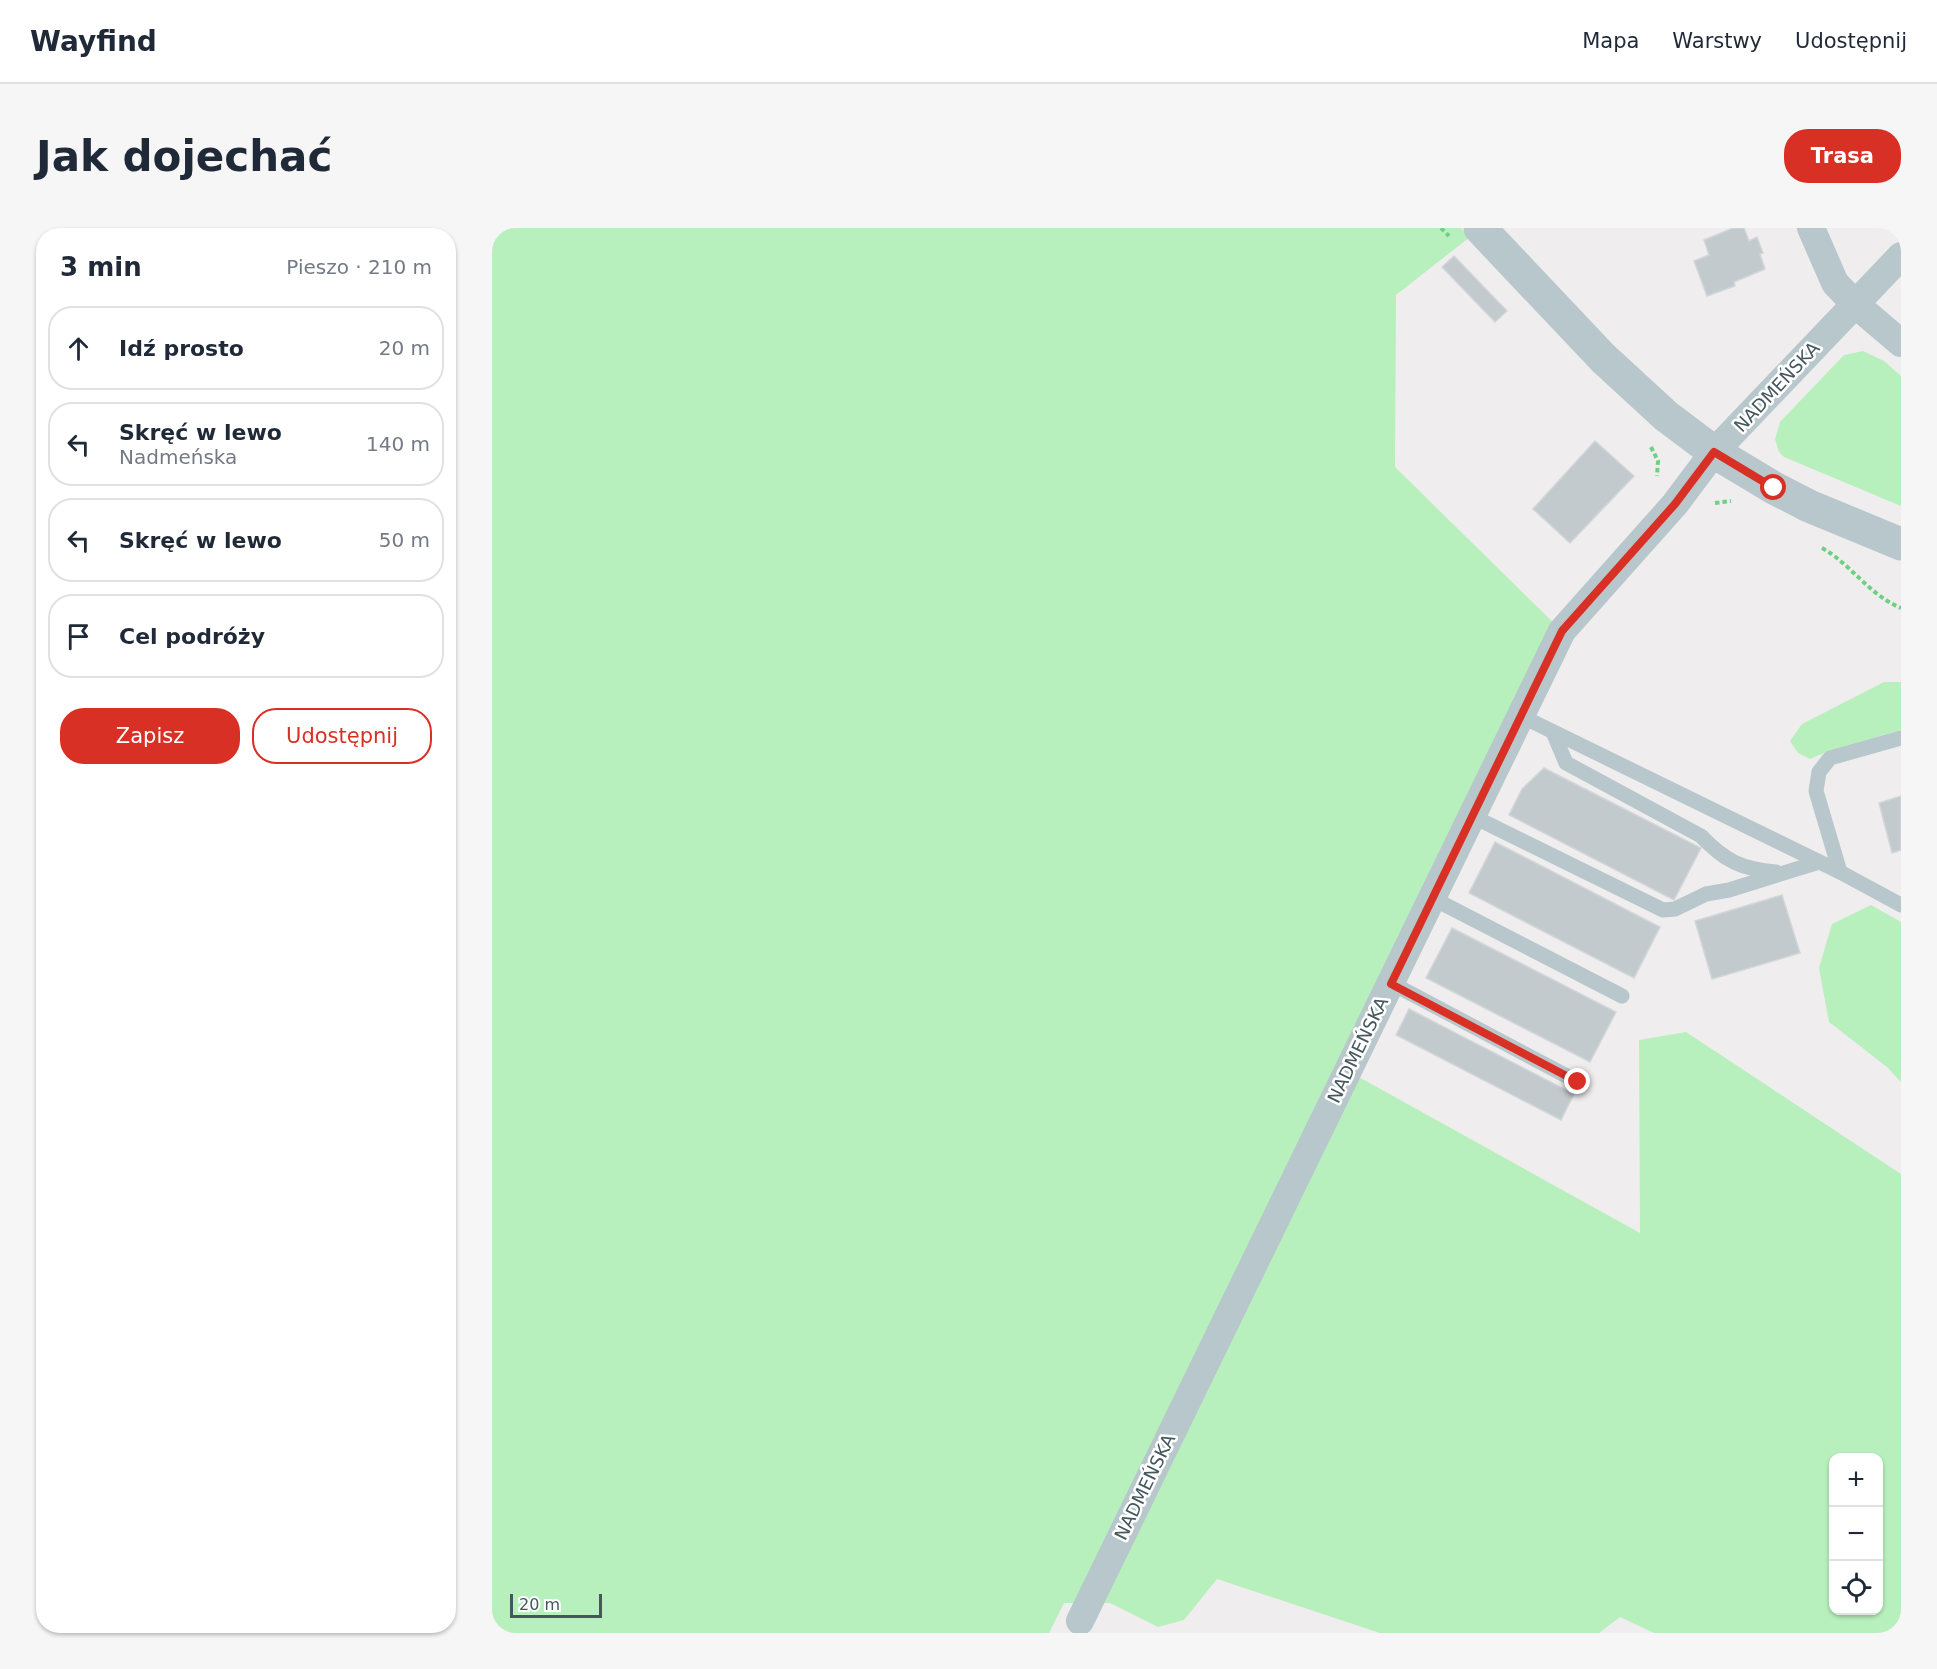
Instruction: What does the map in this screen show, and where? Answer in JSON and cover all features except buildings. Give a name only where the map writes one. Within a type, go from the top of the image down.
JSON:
[{"type":"street","points":[[1480,228],[1603,358],[1646,399],[1714,452],[1791,497],[1901,544]]},
{"type":"street","points":[[1811,228],[1835,284],[1901,343]]},
{"type":"street","name":"NADMEŃSKA","points":[[1078,1629],[1562,631],[1675,504],[1714,452],[1901,256]]},
{"type":"lane","points":[[1521,716],[1840,872],[1901,905]]},
{"type":"lane","points":[[1553,732],[1566,763],[1701,836],[1717,852],[1735,864],[1754,870],[1785,873]]},
{"type":"lane","points":[[1840,872],[1816,791],[1819,772],[1830,758],[1901,738]]},
{"type":"lane","points":[[1472,816],[1663,910],[1675,909],[1706,894],[1730,890],[1819,862]]},
{"type":"lane","points":[[1432,898],[1622,996]]},
{"type":"lane","points":[[1391,984],[1578,1082]]},
{"type":"path","points":[[1707,509],[1715,503],[1724,501],[1738,503]]},
{"type":"path","points":[[1816,545],[1858,577],[1875,594],[1901,608]]},
{"type":"green space","points":[[492,228],[1461,228],[1470,237],[1396,295],[1395,467],[1562,631],[1348,1071],[1640,1233],[1639,1040],[1686,1032],[1901,1174],[1901,1633],[1654,1633],[1620,1617],[1599,1633],[1380,1633],[1217,1579],[1184,1620],[1158,1627],[1110,1603],[1064,1603],[1049,1633],[492,1633]]},
{"type":"green space","points":[[1863,351],[1884,361],[1901,376],[1901,506],[1784,457],[1779,452],[1775,439],[1780,422],[1844,355]]},
{"type":"green space","points":[[1884,682],[1901,682],[1901,730],[1831,750],[1810,759],[1798,753],[1790,741],[1802,724]]},
{"type":"green space","points":[[1871,905],[1901,922],[1901,1082],[1887,1067],[1829,1022],[1819,968],[1832,924]]},
{"type":"route","points":[[1578,1082],[1391,984],[1562,631],[1675,504],[1714,452],[1774,488]]}]
